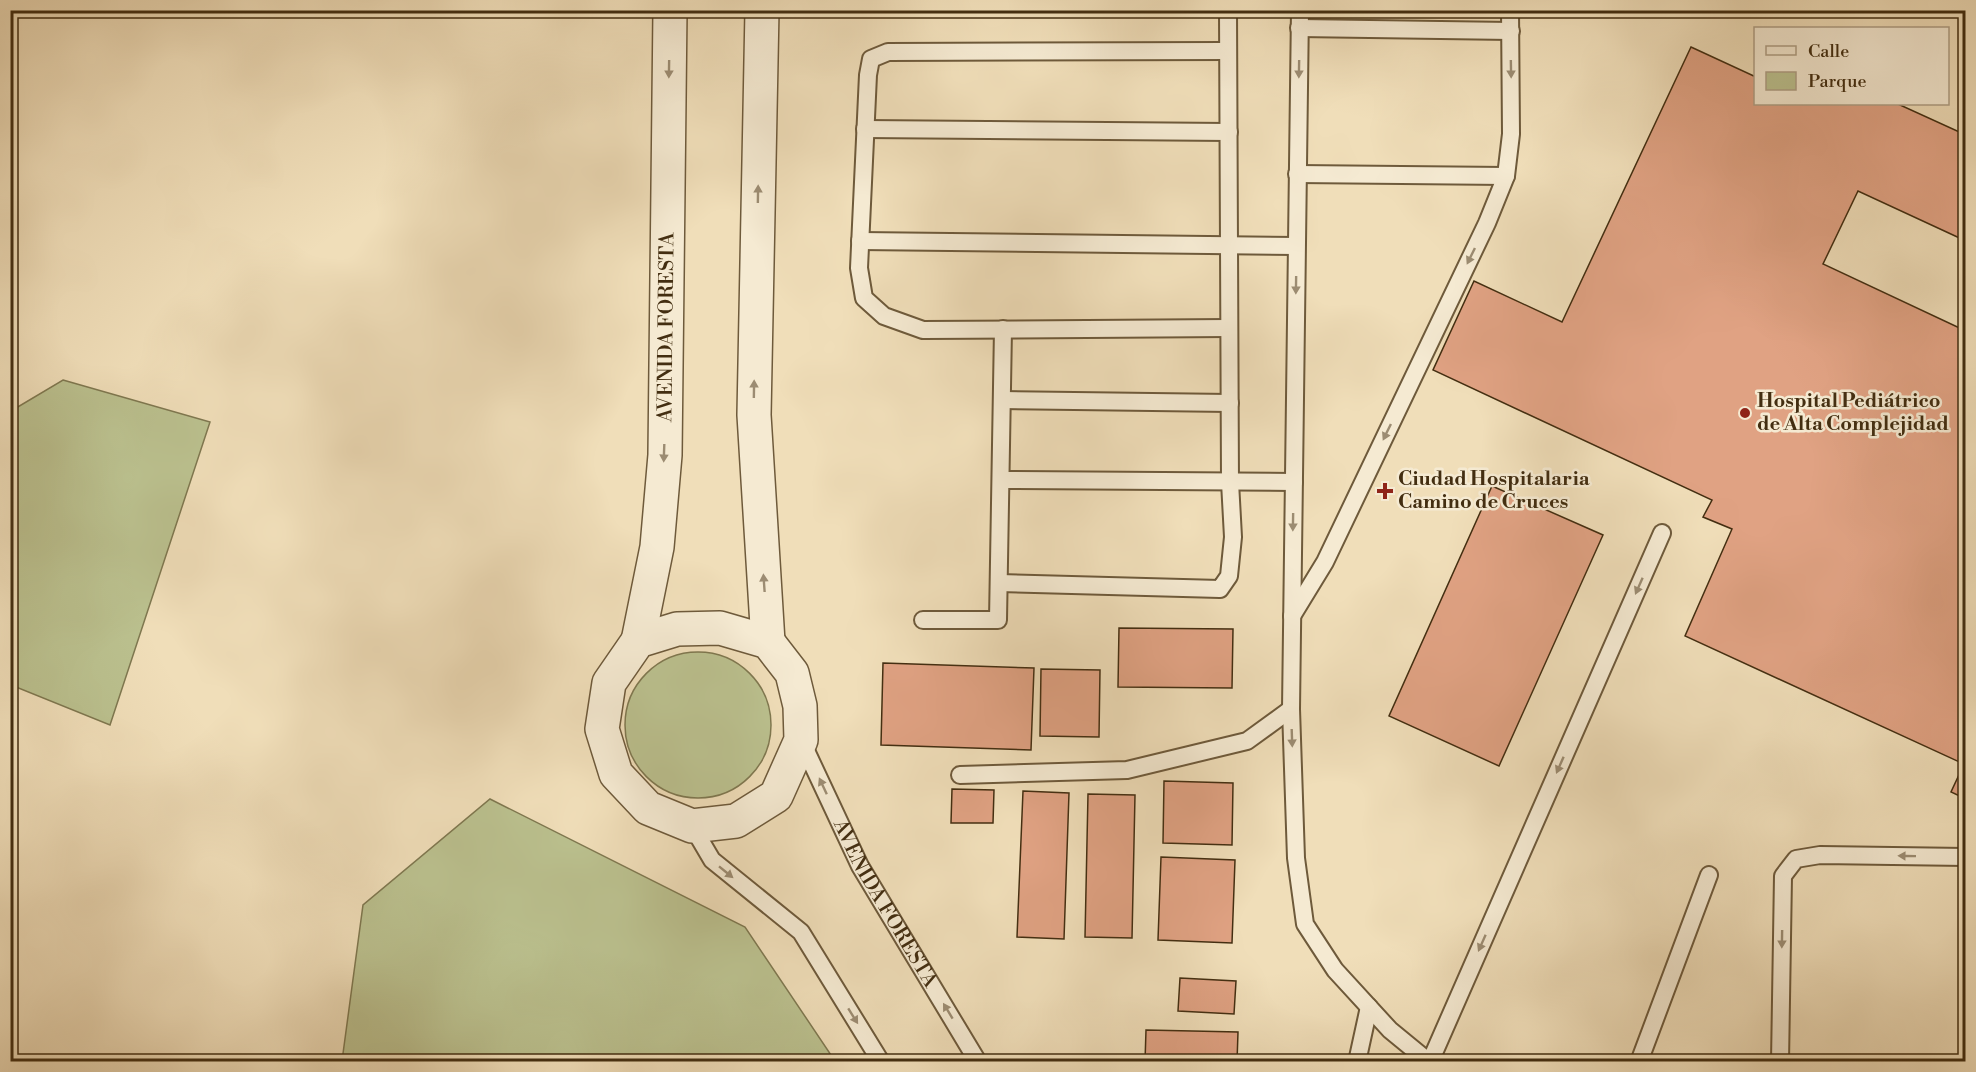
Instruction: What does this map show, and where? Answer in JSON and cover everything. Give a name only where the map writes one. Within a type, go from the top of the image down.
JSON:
[{"type":"street","name":"AVENIDA FORESTA","points":[[638,641],[657,547],[664,455],[670,10]]},
{"type":"street","points":[[762,10],[754,415],[768,642],[792,673],[800,706],[801,740],[776,796],[736,821],[692,826],[648,808],[616,774],[602,729],[609,682],[638,641],[677,629],[720,628],[768,642]]},
{"type":"lane","points":[[999,583],[1220,589],[1229,576],[1233,537],[1230,482],[1228,10]]},
{"type":"lane","points":[[1300,10],[1291,709],[1296,858],[1305,924],[1335,970],[1390,1030],[1430,1062],[1662,532]]},
{"type":"lane","points":[[1292,616],[1325,562],[1487,223],[1506,176],[1512,134],[1510,10]]},
{"type":"lane","points":[[1299,28],[1511,31]]},
{"type":"lane","points":[[1228,51],[888,52],[872,59],[868,75],[859,268],[864,298],[884,316],[923,330],[1229,328]]},
{"type":"lane","points":[[865,129],[1229,132]]},
{"type":"lane","points":[[1297,174],[1506,176]]},
{"type":"lane","points":[[860,241],[1296,246]]},
{"type":"lane","points":[[923,620],[998,620],[1003,329]]},
{"type":"lane","points":[[1002,400],[1230,403]]},
{"type":"lane","points":[[1002,480],[1293,482]]},
{"type":"lane","points":[[960,775],[1127,770],[1247,741],[1291,709]]},
{"type":"lane","name":"AVENIDA FORESTA","points":[[801,740],[860,866],[978,1062]]},
{"type":"lane","points":[[692,826],[712,860],[801,932],[881,1062]]},
{"type":"lane","points":[[1780,1062],[1784,876],[1796,859],[1820,855],[1965,857]]},
{"type":"lane","points":[[1638,1062],[1709,875]]},
{"type":"lane","points":[[1357,1062],[1369,1007]]},
{"type":"green space","points":[[63,380],[210,422],[110,725],[11,685],[11,411]]},
{"type":"green space","points":[[698,652],[726,658],[749,674],[765,697],[771,725],[765,753],[749,776],[726,792],[698,798],[670,792],[647,776],[631,753],[625,725],[631,697],[647,674],[670,658]]},
{"type":"green space","points":[[490,799],[745,927],[835,1061],[342,1061],[363,905]]},
{"type":"building","name":"Hospital Pediátrico de Alta Complejidad","points":[[1691,47],[1754,76],[1754,105],[1900,105],[1966,135],[1966,241],[1858,191],[1823,264],[1966,331],[1966,799],[1951,792],[1964,764],[1685,636],[1732,529],[1703,517],[1712,500],[1433,370],[1474,281],[1562,322]]},
{"type":"building","points":[[1492,486],[1603,535],[1499,766],[1389,716]]},
{"type":"building","points":[[1119,628],[1233,629],[1232,688],[1118,687]]},
{"type":"building","points":[[883,663],[1034,668],[1031,750],[881,745]]},
{"type":"building","points":[[1041,669],[1100,670],[1099,737],[1040,736]]},
{"type":"building","points":[[1164,781],[1233,783],[1232,845],[1163,843]]},
{"type":"building","points":[[952,789],[994,790],[993,823],[951,823]]},
{"type":"building","points":[[1023,791],[1069,793],[1064,939],[1017,937]]},
{"type":"building","points":[[1088,794],[1135,795],[1132,938],[1085,937]]},
{"type":"building","points":[[1161,857],[1235,860],[1232,943],[1158,940]]},
{"type":"building","points":[[1180,978],[1236,981],[1234,1014],[1178,1011]]},
{"type":"building","points":[[1146,1030],[1238,1032],[1237,1062],[1145,1062]]},
{"type":"place","name":"Hospital Pediátrico de Alta Complejidad","points":[[1745,413]]},
{"type":"place","name":"Ciudad Hospitalaria Camino de Cruces","points":[[1385,491]]}]
